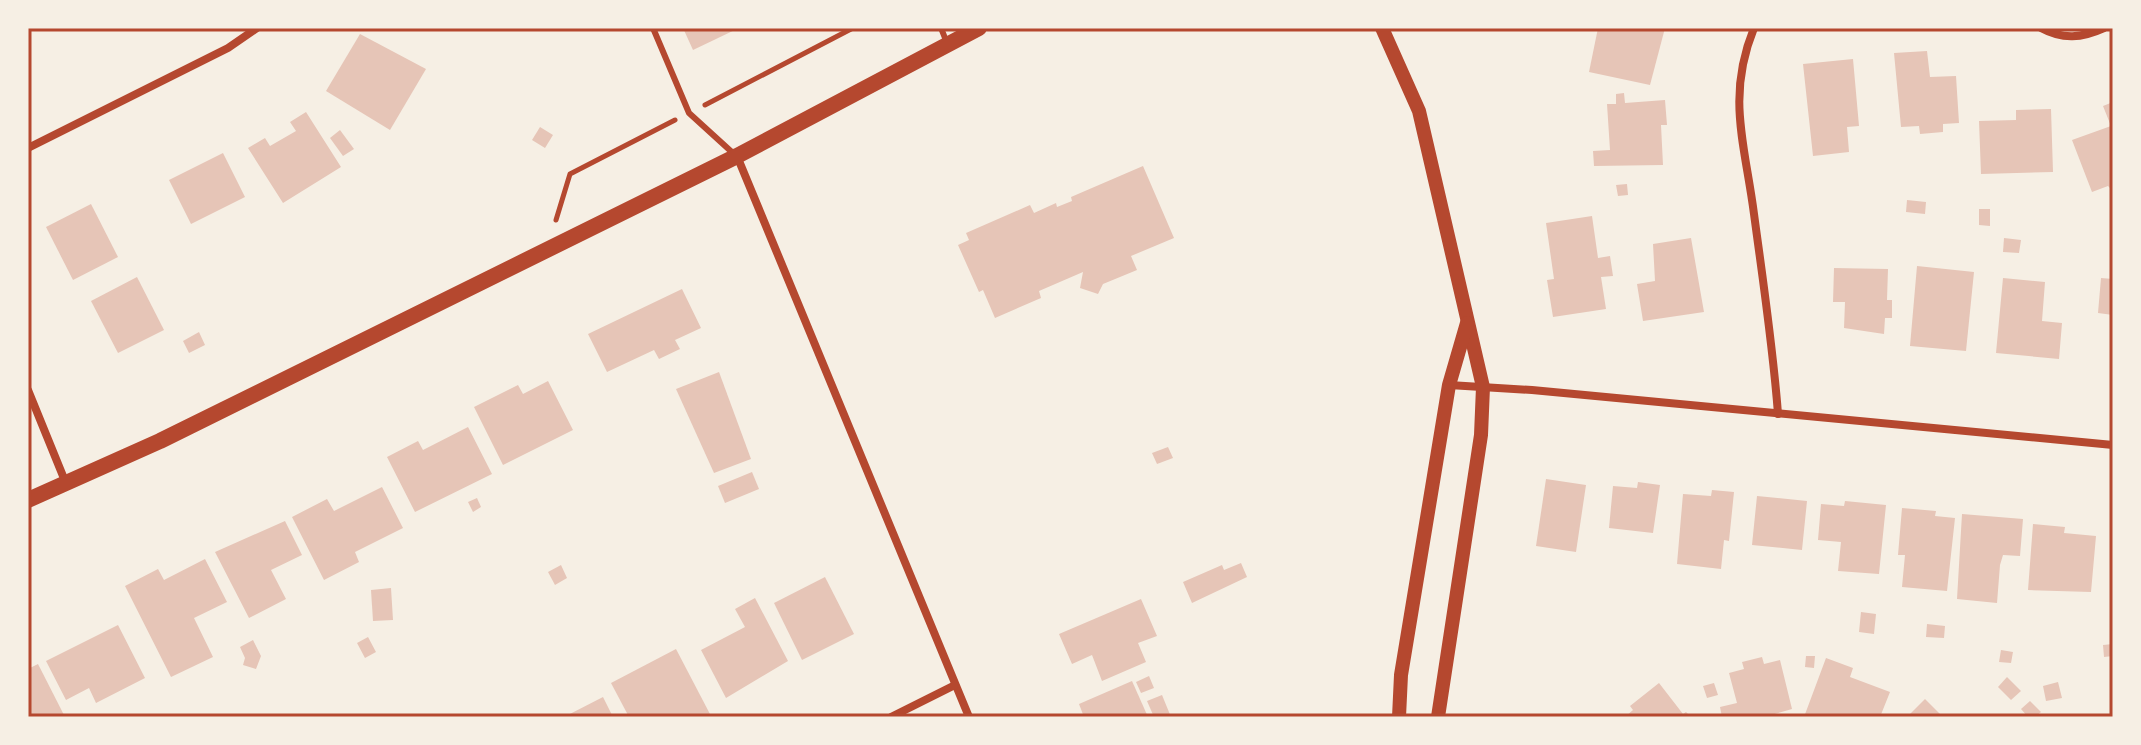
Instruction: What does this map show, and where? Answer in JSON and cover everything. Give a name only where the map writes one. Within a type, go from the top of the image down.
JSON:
[{"type":"main road","points":[[28,500],[160,441],[737,156],[944,36],[979,28]]},
{"type":"street","points":[[28,148],[228,48],[257,28]]},
{"type":"street","points":[[1382,28],[1419,111],[1483,387],[1481,435],[1438,717]]},
{"type":"street","points":[[1754,28],[1740,60],[1738,119],[1752,201],[1778,414]]},
{"type":"street","points":[[2041,28],[2056,37],[2082,36],[2104,28]]},
{"type":"street","points":[[737,156],[969,717]]},
{"type":"street","points":[[1399,717],[1401,675],[1449,385],[1469,319]]},
{"type":"street","points":[[1449,385],[2113,445]]},
{"type":"street","points":[[28,390],[65,481]]},
{"type":"street","points":[[891,717],[955,685]]},
{"type":"lane","points":[[653,28],[689,113],[737,156]]},
{"type":"path","points":[[548,248],[570,174],[853,28]]},
{"type":"building","points":[[683,28],[739,28],[693,50]]},
{"type":"building","points":[[1598,28],[1665,28],[1650,85],[1589,72]]},
{"type":"building","points":[[360,34],[426,69],[390,130],[326,91]]},
{"type":"building","points":[[1927,51],[1930,77],[1956,76],[1959,123],[1943,124],[1943,132],[1920,134],[1919,126],[1901,127],[1894,53]]},
{"type":"building","points":[[1853,59],[1859,126],[1847,127],[1849,152],[1813,156],[1803,64]]},
{"type":"building","points":[[1624,93],[1625,103],[1665,100],[1667,125],[1661,125],[1663,165],[1594,166],[1593,151],[1610,150],[1607,104],[1616,104],[1616,94]]},
{"type":"building","points":[[2113,102],[2113,191],[2108,186],[2092,192],[2072,140],[2111,126],[2103,106]]},
{"type":"building","points":[[2051,109],[2053,172],[1981,174],[1979,121],[2016,120],[2016,110]]},
{"type":"building","points":[[306,112],[341,167],[283,203],[248,148],[265,138],[270,146],[296,131],[290,122]]},
{"type":"building","points":[[540,127],[553,135],[545,148],[532,140]]},
{"type":"building","points":[[340,130],[354,149],[343,156],[330,138]]},
{"type":"building","points":[[223,153],[245,197],[191,224],[169,180]]},
{"type":"building","points":[[1143,166],[1174,238],[1131,256],[1137,270],[1103,284],[1098,294],[1080,288],[1083,272],[1039,291],[1041,298],[995,318],[983,290],[979,292],[958,245],[969,240],[966,233],[1030,205],[1034,213],[1056,203],[1057,207],[1072,201],[1071,197]]},
{"type":"building","points":[[1627,184],[1628,195],[1618,196],[1616,185]]},
{"type":"building","points":[[1907,200],[1926,202],[1925,214],[1906,212]]},
{"type":"building","points":[[91,204],[118,257],[73,280],[46,227]]},
{"type":"building","points":[[1979,209],[1990,209],[1990,226],[1979,225]]},
{"type":"building","points":[[1592,216],[1598,258],[1610,256],[1613,276],[1601,277],[1606,309],[1553,317],[1547,280],[1554,279],[1546,223]]},
{"type":"building","points":[[1691,238],[1704,312],[1643,321],[1637,284],[1655,281],[1653,244]]},
{"type":"building","points":[[2004,238],[2021,240],[2019,253],[2003,252]]},
{"type":"building","points":[[1917,266],[1974,272],[1966,351],[1910,346]]},
{"type":"building","points":[[1834,268],[1888,269],[1887,300],[1892,300],[1892,318],[1885,318],[1884,334],[1844,328],[1845,302],[1833,302]]},
{"type":"building","points":[[137,277],[164,330],[118,353],[91,301]]},
{"type":"building","points":[[2003,278],[2045,282],[2042,321],[2062,323],[2059,359],[1996,353]]},
{"type":"building","points":[[2101,278],[2113,279],[2113,315],[2098,313]]},
{"type":"building","points":[[682,289],[701,328],[675,340],[680,349],[659,359],[654,350],[607,372],[588,334]]},
{"type":"building","points":[[199,332],[205,345],[189,353],[183,341]]},
{"type":"building","points":[[719,372],[751,459],[714,473],[676,389]]},
{"type":"building","points":[[548,381],[573,430],[503,465],[474,407],[518,385],[523,394]]},
{"type":"building","points":[[468,427],[492,474],[415,512],[387,457],[418,441],[423,450]]},
{"type":"building","points":[[1168,447],[1173,458],[1157,464],[1152,453]]},
{"type":"building","points":[[752,472],[759,489],[725,503],[718,486]]},
{"type":"building","points":[[1546,479],[1586,485],[1576,552],[1536,546]]},
{"type":"building","points":[[1638,482],[1660,485],[1653,533],[1609,528],[1613,486],[1637,488]]},
{"type":"building","points":[[382,487],[403,528],[355,552],[359,562],[324,580],[292,517],[327,499],[334,511]]},
{"type":"building","points":[[1712,490],[1734,492],[1729,541],[1724,540],[1721,569],[1677,564],[1683,494],[1711,496]]},
{"type":"building","points":[[1757,496],[1807,501],[1802,550],[1752,545]]},
{"type":"building","points":[[477,498],[481,507],[473,512],[468,502]]},
{"type":"building","points":[[1845,501],[1886,505],[1879,574],[1838,571],[1841,542],[1818,540],[1821,504],[1844,506]]},
{"type":"building","points":[[1902,508],[1936,511],[1935,516],[1955,518],[1947,591],[1902,587],[1905,555],[1898,555]]},
{"type":"building","points":[[1962,514],[2023,519],[2020,556],[2003,555],[1997,603],[1957,599]]},
{"type":"building","points":[[285,521],[302,555],[271,570],[286,599],[249,618],[215,552]]},
{"type":"building","points":[[2033,524],[2065,527],[2064,533],[2096,536],[2091,592],[2028,590]]},
{"type":"building","points":[[205,559],[227,602],[194,618],[213,657],[171,677],[125,586],[158,569],[164,580]]},
{"type":"building","points":[[1241,563],[1247,577],[1192,603],[1183,582],[1222,565],[1224,570]]},
{"type":"building","points":[[561,565],[567,578],[555,585],[548,572]]},
{"type":"building","points":[[825,577],[854,634],[802,660],[774,603]]},
{"type":"building","points":[[391,588],[393,620],[373,621],[371,590]]},
{"type":"building","points":[[755,598],[788,661],[726,698],[701,650],[745,627],[735,609]]},
{"type":"building","points":[[1141,599],[1157,636],[1138,643],[1146,662],[1102,681],[1092,655],[1072,664],[1059,634]]},
{"type":"building","points":[[1861,612],[1876,614],[1874,634],[1859,632]]},
{"type":"building","points":[[1927,624],[1945,626],[1944,638],[1926,637]]},
{"type":"building","points":[[118,625],[145,678],[96,703],[89,688],[66,700],[46,661]]},
{"type":"building","points":[[368,637],[376,652],[365,658],[357,643]]},
{"type":"building","points":[[253,640],[261,656],[256,669],[243,665],[245,658],[240,647]]},
{"type":"building","points":[[2113,644],[2113,656],[2104,657],[2103,645]]},
{"type":"building","points":[[676,649],[711,716],[629,717],[611,683]]},
{"type":"building","points":[[2001,650],[2013,652],[2011,663],[1999,662]]},
{"type":"building","points":[[1806,656],[1815,656],[1814,668],[1805,667]]},
{"type":"building","points":[[1762,657],[1764,664],[1780,660],[1792,709],[1764,717],[1722,717],[1720,707],[1737,703],[1729,673],[1744,669],[1742,662]]},
{"type":"building","points":[[1826,658],[1853,668],[1850,677],[1890,692],[1880,717],[1804,717]]},
{"type":"building","points":[[38,664],[65,717],[28,717],[28,669]]},
{"type":"building","points":[[1149,676],[1154,688],[1141,693],[1136,682]]},
{"type":"building","points":[[2007,677],[2021,691],[2011,700],[1998,687]]},
{"type":"building","points":[[1132,681],[1148,717],[1084,717],[1079,704]]},
{"type":"building","points":[[2058,682],[2062,698],[2046,701],[2043,686]]},
{"type":"building","points":[[1659,683],[1683,714],[1686,712],[1691,717],[1625,717],[1633,710],[1630,706]]},
{"type":"building","points":[[1714,683],[1718,695],[1707,698],[1703,686]]},
{"type":"building","points":[[1162,695],[1171,717],[1154,717],[1147,701]]},
{"type":"building","points":[[603,697],[613,717],[564,717]]},
{"type":"building","points":[[1925,699],[1943,717],[1907,717]]},
{"type":"building","points":[[2030,701],[2041,712],[2035,717],[2028,717],[2021,709]]}]
